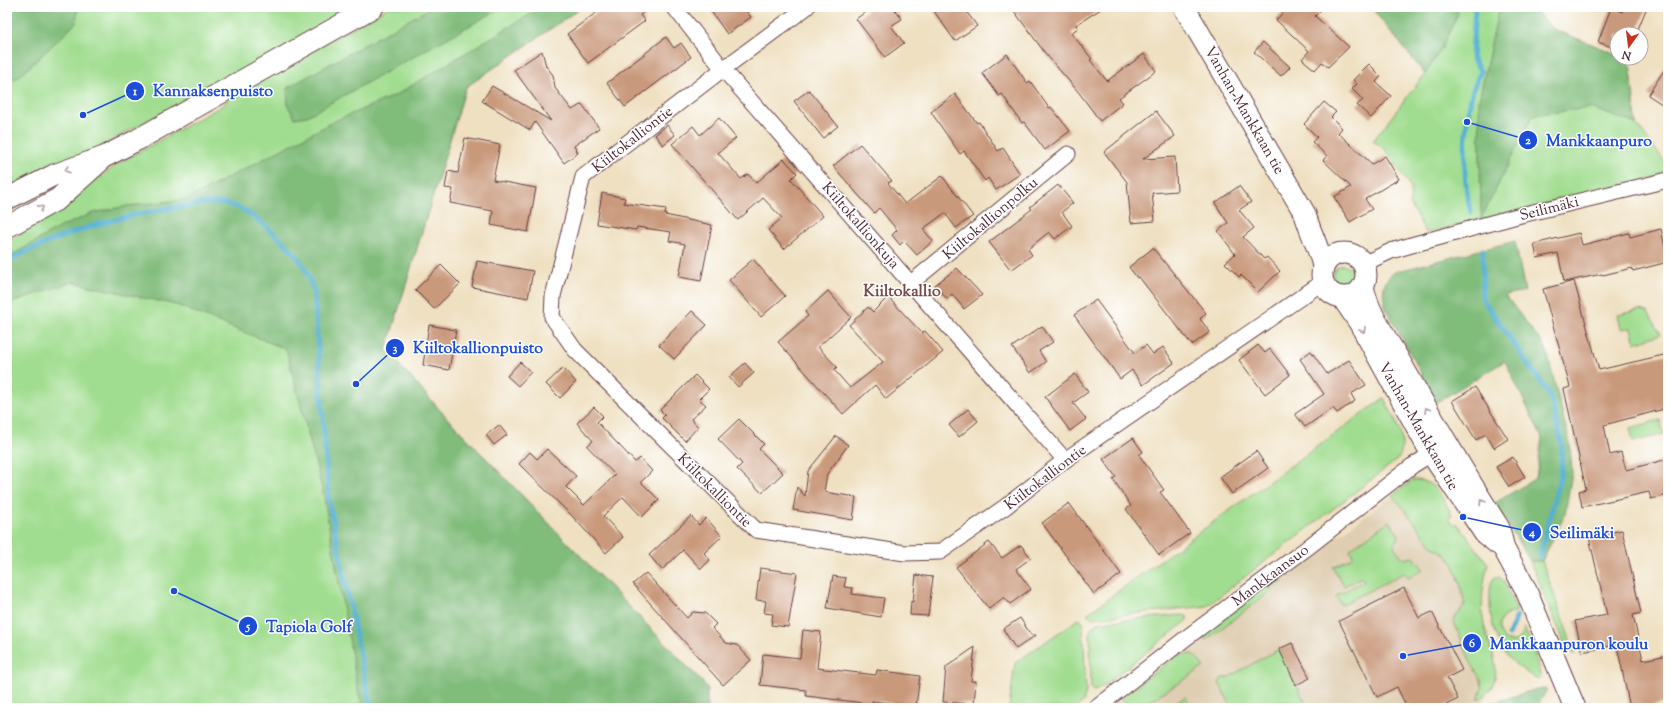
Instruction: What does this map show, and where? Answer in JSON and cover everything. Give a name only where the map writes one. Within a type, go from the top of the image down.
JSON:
[{"type":"main road","points":[[7,199],[54,174],[104,157],[137,140],[373,7]]},
{"type":"main road","name":"Vanhan-Mankkaan tie","points":[[1184,7],[1304,214],[1311,235],[1318,245],[1323,274]]},
{"type":"main road","points":[[7,227],[58,199],[104,157]]},
{"type":"main road","name":"Vanhan-Mankkaan tie","points":[[1304,214],[1322,226],[1337,246],[1355,259]]},
{"type":"main road","points":[[1339,254],[1355,259],[1366,277],[1363,286],[1354,295],[1342,298],[1332,294],[1326,289],[1323,274],[1329,258],[1339,254]]},
{"type":"main road","name":"Vanhan-Mankkaan tie","points":[[1363,286],[1365,297],[1439,448]]},
{"type":"main road","name":"Vanhan-Mankkaan tie","points":[[1342,298],[1359,322],[1439,448],[1499,528],[1504,549],[1528,595],[1574,708]]},
{"type":"street","name":"Kiiltokallionkuja","points":[[674,7],[723,69],[1065,460]]},
{"type":"street","name":"Kiiltokalliontie","points":[[807,7],[723,69],[583,177],[553,296],[552,317],[575,350],[756,530],[905,553],[940,552],[1005,507],[1065,460],[1323,274]]},
{"type":"street","name":"Kiiltokallionpolku","points":[[911,283],[1068,154]]},
{"type":"street","name":"Seilimäki","points":[[1355,259],[1391,251],[1598,196],[1668,180]]},
{"type":"street","name":"Mankkaansuo","points":[[1096,708],[1412,466],[1439,448]]},
{"type":"shaded area","points":[[1413,480],[1424,480],[1436,488],[1452,515],[1449,517],[1454,525],[1457,523],[1488,564],[1481,593],[1483,619],[1486,638],[1496,665],[1493,683],[1484,696],[1484,704],[1478,708],[1109,708],[1336,532],[1339,536]]},
{"type":"green space","points":[[7,7],[358,7],[230,78],[225,75],[213,85],[105,144],[105,149],[7,194]]},
{"type":"green space","points":[[7,7],[78,7],[76,23],[20,76],[7,83]]},
{"type":"green space","points":[[389,7],[582,7],[466,87],[386,350],[447,418],[707,687],[707,708],[7,708],[7,241],[52,216],[95,175],[101,177],[119,163],[225,104],[227,99]]},
{"type":"green space","points":[[432,7],[503,7],[307,116],[295,118],[288,106],[287,88]]},
{"type":"green space","points":[[542,7],[582,7],[466,87],[386,350],[447,418],[707,687],[707,708],[364,708],[358,691],[323,492],[286,349],[176,305],[72,282],[7,304],[7,258],[60,227],[93,213],[127,206],[188,199],[337,120],[396,95]]},
{"type":"green space","points":[[1371,7],[1532,7],[1555,30],[1609,51],[1609,66],[1631,66],[1636,124],[1668,166],[1668,175],[1426,233],[1410,204],[1411,188],[1386,150],[1373,141],[1425,74]]},
{"type":"green space","points":[[1371,7],[1455,7],[1458,13],[1443,46],[1425,74]]},
{"type":"green space","points":[[1499,7],[1532,7],[1555,30],[1609,51],[1609,66],[1631,66],[1636,124],[1590,108],[1533,115],[1481,219],[1479,100]]},
{"type":"green space","points":[[1515,241],[1525,291],[1505,295],[1546,348],[1570,444],[1572,473],[1565,514],[1542,561],[1530,561],[1495,503],[1536,478],[1542,438],[1505,361],[1437,402],[1386,309],[1383,293],[1387,280],[1394,272]]},
{"type":"green space","points":[[1343,265],[1350,268],[1353,275],[1350,282],[1343,285],[1336,282],[1333,275],[1336,268]]},
{"type":"green space","points":[[1639,310],[1648,312],[1661,334],[1635,343],[1631,328],[1621,329],[1618,315]]},
{"type":"green space","points":[[1384,398],[1396,420],[1401,436],[1402,444],[1398,459],[1207,606],[1093,618],[1087,614]]},
{"type":"green space","points":[[1660,420],[1664,434],[1633,442],[1630,428]]},
{"type":"green space","points":[[1413,480],[1421,481],[1433,486],[1441,496],[1452,515],[1449,517],[1454,525],[1457,523],[1488,564],[1483,591],[1482,611],[1485,630],[1495,662],[1496,673],[1494,682],[1488,692],[1478,700],[1482,688],[1481,680],[1472,665],[1453,620],[1465,605],[1459,580],[1453,564],[1442,551],[1434,548],[1393,495]]},
{"type":"green space","points":[[1389,521],[1399,535],[1394,547],[1404,559],[1414,557],[1424,570],[1408,577],[1404,573],[1341,605],[1336,596],[1364,581],[1362,577],[1344,586],[1333,567],[1353,557],[1350,549]]},
{"type":"green space","points":[[1530,561],[1542,561],[1575,654],[1568,651]]},
{"type":"green space","points":[[1278,576],[1283,582],[1206,640],[1203,639],[1202,635]]},
{"type":"green space","points":[[1495,577],[1500,577],[1504,582],[1517,611],[1506,615],[1500,621],[1499,630],[1501,635],[1505,640],[1516,641],[1522,634],[1524,627],[1534,651],[1541,679],[1531,676],[1514,662],[1501,647],[1493,628],[1490,607],[1490,591],[1492,581]]},
{"type":"green space","points":[[1182,615],[1187,616],[1188,620],[1099,689],[1093,691],[1091,689],[1090,631],[1093,626],[1101,622]]},
{"type":"green space","points":[[1080,618],[1083,623],[1086,692],[1083,702],[1075,708],[1009,708],[1015,663]]},
{"type":"green space","points":[[1279,649],[1308,708],[1232,708],[1219,683],[1222,678],[1227,678]]},
{"type":"green space","points":[[1193,654],[1204,667],[1139,708],[1127,708],[1123,702],[1123,696],[1178,655]]},
{"type":"green space","points":[[1536,689],[1547,689],[1537,708],[1478,708]]},
{"type":"green space","points":[[1186,697],[1191,708],[1164,708]]},
{"type":"building","points":[[604,7],[652,7],[640,15],[645,21],[588,63],[567,34]]},
{"type":"building","points":[[708,7],[743,7],[751,17],[727,34]]},
{"type":"building","points":[[872,7],[893,7],[902,19],[891,26],[904,43],[885,57],[856,19]]},
{"type":"building","points":[[931,7],[963,7],[977,26],[955,41]]},
{"type":"building","points":[[1011,7],[1104,7],[1076,25],[1078,28],[1071,33],[1107,81],[1144,54],[1156,71],[1119,98],[1123,103],[1100,121],[1080,94],[1045,53]]},
{"type":"building","points":[[1288,7],[1324,7],[1315,16],[1349,47],[1328,67],[1322,62],[1315,70],[1302,59],[1309,51],[1276,20]]},
{"type":"building","points":[[1624,7],[1647,7],[1639,26],[1609,26],[1609,46],[1598,42],[1611,8],[1622,12]]},
{"type":"building","points":[[666,37],[674,48],[681,43],[691,57],[625,107],[607,83]]},
{"type":"building","points":[[1263,42],[1290,67],[1281,76],[1254,52]]},
{"type":"building","points":[[542,51],[546,66],[553,75],[555,88],[572,110],[582,104],[599,128],[574,146],[578,153],[564,163],[535,122],[530,130],[482,101],[492,86],[551,121],[514,70]]},
{"type":"building","points":[[1007,54],[1027,83],[1030,81],[1049,108],[1051,107],[1070,131],[1045,150],[1024,122],[1022,123],[1002,94],[999,96],[982,73]]},
{"type":"building","points":[[1369,64],[1381,76],[1376,82],[1391,96],[1371,118],[1357,105],[1363,100],[1352,89],[1357,84],[1353,80]]},
{"type":"building","points":[[1668,64],[1668,108],[1648,95]]},
{"type":"building","points":[[809,90],[838,126],[823,138],[794,101]]},
{"type":"building","points":[[955,94],[977,123],[979,122],[998,151],[1003,148],[1020,174],[996,190],[988,178],[985,181],[964,151],[960,154],[931,112]]},
{"type":"building","points":[[1324,102],[1336,112],[1331,117],[1342,128],[1338,133],[1372,164],[1385,156],[1399,179],[1365,199],[1372,209],[1350,222],[1334,197],[1351,187],[1323,160],[1327,156],[1312,142],[1317,137],[1304,124]]},
{"type":"building","points":[[1156,111],[1175,136],[1143,159],[1175,157],[1177,191],[1152,193],[1155,221],[1131,223],[1127,182],[1104,152]]},
{"type":"building","points":[[719,118],[736,138],[718,153],[741,179],[748,174],[756,183],[784,159],[797,173],[791,179],[823,216],[784,249],[768,230],[782,218],[763,198],[738,220],[672,144],[693,126],[700,135]]},
{"type":"building","points":[[667,125],[675,135],[663,145],[655,135]]},
{"type":"building","points":[[465,138],[500,145],[493,180],[536,188],[528,232],[491,225],[493,211],[450,203],[453,189],[445,188],[448,171],[458,173]]},
{"type":"building","points":[[860,144],[892,181],[888,183],[905,204],[942,176],[973,216],[956,228],[945,213],[923,229],[933,241],[917,255],[904,241],[900,245],[892,235],[897,230],[879,208],[874,213],[833,166]]},
{"type":"building","points":[[1058,185],[1073,203],[1062,212],[1072,226],[1055,239],[1049,232],[1028,249],[1032,255],[1011,270],[989,242],[1032,209],[1030,207]]},
{"type":"building","points":[[1239,186],[1251,202],[1239,210],[1254,228],[1243,237],[1264,259],[1267,257],[1280,271],[1258,292],[1241,275],[1239,277],[1225,263],[1235,254],[1218,231],[1228,223],[1215,203]]},
{"type":"building","points":[[602,193],[625,198],[624,203],[666,209],[665,215],[712,225],[701,281],[679,277],[685,244],[669,241],[671,232],[637,227],[636,230],[597,224]]},
{"type":"building","points":[[1661,229],[1668,262],[1633,271],[1632,268],[1564,282],[1558,253],[1537,258],[1534,244],[1579,233],[1582,245],[1629,233],[1630,237]]},
{"type":"building","points":[[1153,248],[1206,313],[1200,319],[1210,332],[1192,345],[1139,277],[1137,278],[1129,267]]},
{"type":"building","points":[[753,259],[785,296],[761,317],[729,280]]},
{"type":"building","points":[[477,261],[533,271],[528,298],[472,287]]},
{"type":"building","points":[[441,265],[460,284],[434,309],[415,290]]},
{"type":"building","points":[[957,268],[982,295],[964,309],[952,294],[947,299],[935,285]]},
{"type":"building","points":[[1574,281],[1599,370],[1668,354],[1668,408],[1604,425],[1610,455],[1621,452],[1626,470],[1668,459],[1668,495],[1651,499],[1649,492],[1582,507],[1579,491],[1586,489],[1564,389],[1570,387],[1543,289]]},
{"type":"building","points":[[828,291],[851,317],[818,347],[837,367],[834,370],[850,388],[883,362],[849,325],[868,307],[873,312],[888,297],[922,333],[925,331],[943,352],[886,399],[875,385],[843,414],[778,342],[808,316],[805,312]]},
{"type":"building","points":[[1096,300],[1135,353],[1146,345],[1153,354],[1163,347],[1174,363],[1143,385],[1132,370],[1120,379],[1074,315]]},
{"type":"building","points":[[692,311],[707,325],[674,359],[659,345]]},
{"type":"building","points":[[429,325],[456,330],[449,370],[423,365]]},
{"type":"building","points":[[1042,326],[1053,342],[1039,351],[1046,362],[1030,373],[1012,347]]},
{"type":"building","points":[[1258,345],[1265,353],[1270,349],[1290,375],[1265,394],[1239,360]]},
{"type":"building","points":[[1311,351],[1327,374],[1349,360],[1366,385],[1351,394],[1355,401],[1337,413],[1333,408],[1305,427],[1295,414],[1324,394],[1300,359]]},
{"type":"building","points":[[520,362],[531,372],[518,386],[507,376]]},
{"type":"building","points":[[745,363],[754,373],[738,387],[729,377]]},
{"type":"building","points":[[563,368],[576,382],[560,398],[546,384]]},
{"type":"building","points":[[1075,374],[1088,392],[1073,403],[1086,419],[1070,431],[1045,397]]},
{"type":"building","points":[[695,375],[709,389],[699,399],[706,405],[691,419],[698,427],[685,441],[662,418],[665,415],[660,410]]},
{"type":"building","points":[[1475,387],[1508,439],[1494,448],[1486,434],[1476,440],[1452,401]]},
{"type":"building","points":[[594,407],[603,416],[597,422],[635,462],[640,458],[652,471],[641,482],[659,500],[642,517],[623,497],[603,516],[623,537],[606,553],[572,516],[519,464],[530,452],[537,459],[547,449],[576,476],[566,487],[584,505],[615,475],[587,446],[593,441],[577,423]]},
{"type":"building","points":[[968,409],[978,421],[959,437],[949,425]]},
{"type":"building","points":[[739,419],[764,444],[759,449],[783,473],[762,493],[737,469],[742,464],[718,439]]},
{"type":"building","points":[[499,425],[507,435],[494,445],[486,435]]},
{"type":"building","points":[[836,436],[848,445],[827,474],[824,492],[856,497],[853,520],[793,510],[797,487],[805,496],[808,471]]},
{"type":"building","points":[[1133,438],[1143,452],[1139,455],[1164,490],[1160,492],[1190,533],[1159,555],[1126,509],[1131,506],[1113,479],[1116,477],[1103,459]]},
{"type":"building","points":[[1256,451],[1268,468],[1232,494],[1220,477]]},
{"type":"building","points":[[1513,457],[1525,477],[1509,487],[1496,467]]},
{"type":"building","points":[[1069,503],[1121,574],[1094,594],[1042,523]]},
{"type":"building","points":[[691,516],[699,525],[706,518],[722,536],[704,553],[710,560],[701,569],[683,550],[662,570],[649,555]]},
{"type":"building","points":[[1622,530],[1641,613],[1633,615],[1643,660],[1668,655],[1668,702],[1646,708],[1630,708],[1617,645],[1582,652],[1575,621],[1607,615],[1589,537]]},
{"type":"building","points":[[989,542],[1002,558],[1021,545],[1031,558],[1016,569],[1031,589],[1010,604],[1004,597],[989,609],[956,567]]},
{"type":"building","points":[[760,568],[797,573],[788,627],[771,625],[773,614],[764,613],[766,601],[756,600]]},
{"type":"building","points":[[646,573],[687,618],[693,612],[705,613],[716,624],[712,628],[726,643],[737,645],[751,660],[723,685],[633,584]]},
{"type":"building","points":[[916,575],[933,577],[928,616],[910,615]]},
{"type":"building","points":[[833,576],[846,578],[844,587],[853,588],[852,594],[884,598],[881,617],[827,608]]},
{"type":"building","points":[[1404,588],[1419,618],[1432,612],[1462,670],[1447,678],[1458,699],[1440,708],[1407,708],[1397,687],[1377,697],[1339,621]]},
{"type":"building","points":[[1020,618],[1031,635],[1036,635],[1016,649],[1003,629]]},
{"type":"building","points":[[803,630],[821,632],[817,668],[876,675],[877,670],[920,676],[916,706],[872,701],[872,704],[806,696],[806,690],[760,685],[763,654],[800,658]]},
{"type":"building","points":[[1292,643],[1310,678],[1296,685],[1279,649]]},
{"type":"building","points":[[975,647],[971,681],[976,681],[974,704],[943,702],[946,667]]},
{"type":"waterway","points":[[1471,212],[1468,198],[1465,161],[1467,120],[1470,101],[1481,72],[1472,58],[1475,7]]},
{"type":"waterway","points":[[7,261],[49,242],[113,220],[158,210],[214,203],[235,206],[252,216],[282,241],[298,258],[306,271],[314,293],[329,502],[371,708]]},
{"type":"waterway","points":[[1483,250],[1482,298],[1549,394],[1562,444],[1561,473],[1540,556]]},
{"type":"waterway","points":[[1509,635],[1517,616]]},
{"type":"place","name":"Kannaksenpuisto","points":[[83,115]]},
{"type":"place","name":"Mankkaanpuro","points":[[1467,122]]},
{"type":"place","name":"Kiiltokallionpuisto","points":[[356,384]]},
{"type":"place","name":"Seilimäki","points":[[1463,517]]},
{"type":"place","name":"Tapiola Golf","points":[[174,591]]},
{"type":"place","name":"Mankkaanpuron koulu","points":[[1403,656]]},
{"type":"district","name":"Kiiltokallio","points":[[902,290]]}]
